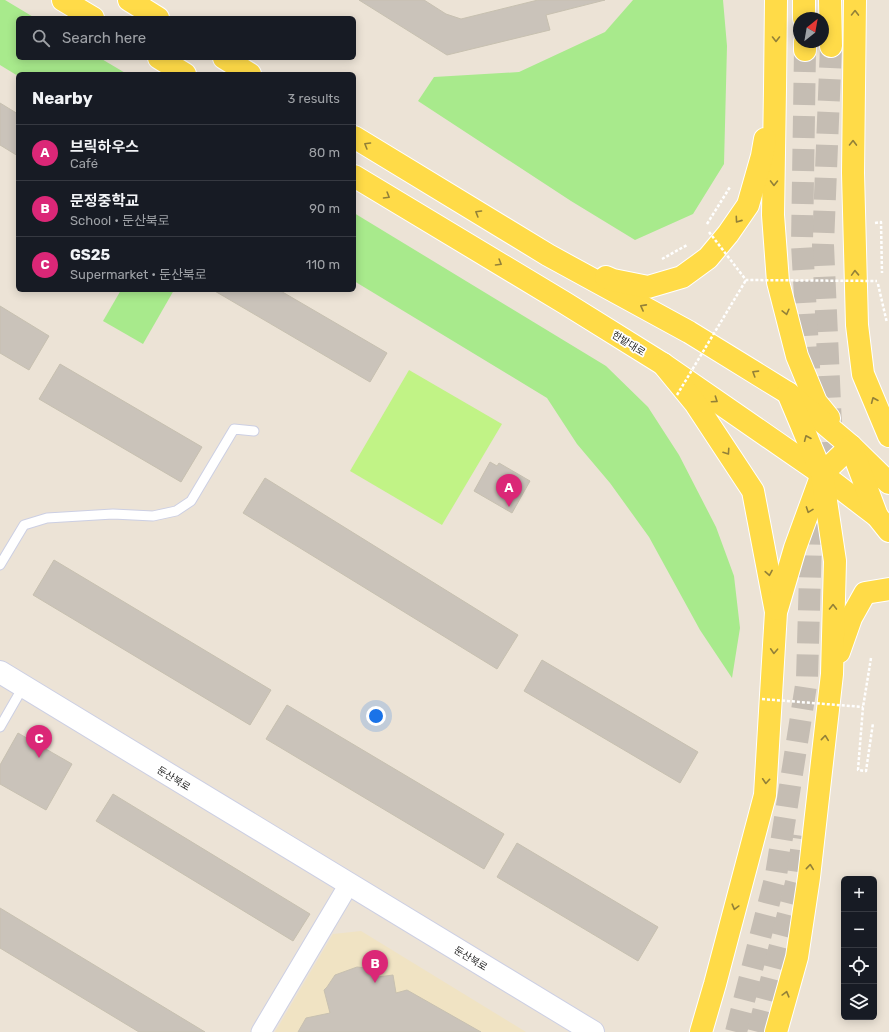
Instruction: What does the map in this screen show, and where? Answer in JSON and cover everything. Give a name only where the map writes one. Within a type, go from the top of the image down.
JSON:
[{"type":"main road","points":[[63,0],[90,16]]},
{"type":"main road","points":[[129,0],[155,16]]},
{"type":"main road","points":[[776,0],[773,215],[778,282],[797,356],[816,402],[851,446],[883,524]]},
{"type":"main road","points":[[804,0],[804,12]]},
{"type":"main road","points":[[830,0],[831,46]]},
{"type":"main road","points":[[855,0],[853,173],[857,325],[863,374],[889,436]]},
{"type":"main road","points":[[162,60],[183,72]]},
{"type":"main road","points":[[227,60],[247,72]]},
{"type":"main road","points":[[548,255],[613,280],[648,288],[682,277],[708,258],[728,234],[748,205],[762,156],[775,89]]},
{"type":"main road","points":[[356,138],[548,255],[689,332],[788,393],[851,446],[889,483]]},
{"type":"main road","name":"한밭대로","points":[[356,177],[663,364],[822,474],[883,524]]},
{"type":"main road","points":[[663,364],[695,403],[753,491],[776,612]]},
{"type":"main road","points":[[776,1032],[797,957],[809,877],[832,674],[835,561],[822,474],[788,393]]},
{"type":"main road","points":[[701,1032],[765,795],[776,612],[795,548],[822,474],[851,446]]},
{"type":"main road","points":[[832,674],[851,618],[865,593],[889,589]]},
{"type":"main road","name":"둔산북로","points":[[0,672],[593,1032]]},
{"type":"street","points":[[261,1032],[349,884]]},
{"type":"lane","points":[[0,564],[24,525],[47,518],[113,514],[153,516],[176,511],[191,501],[234,429],[254,431]]},
{"type":"lane","points":[[0,727],[23,687]]},
{"type":"path","points":[[875,230],[875,223],[881,222],[882,273]]},
{"type":"path","points":[[709,232],[746,280]]},
{"type":"path","points":[[746,280],[877,280],[887,323]]},
{"type":"path","points":[[677,395],[746,280]]},
{"type":"path","points":[[871,658],[863,707],[858,770],[866,771],[873,724]]},
{"type":"path","points":[[762,699],[863,707]]},
{"type":"shaded area","points":[[361,931],[526,1032],[275,1032],[333,934]]},
{"type":"green space","points":[[0,0],[5,0],[32,16],[16,16],[16,60],[103,60],[124,72],[16,72],[16,75],[0,65]]},
{"type":"green space","points":[[633,0],[723,0],[727,46],[724,164],[693,214],[635,240],[571,201],[418,101],[434,77],[519,72],[605,32]]},
{"type":"green space","points":[[356,214],[606,366],[648,407],[679,455],[716,527],[734,576],[740,628],[732,678],[700,630],[649,537],[610,483],[577,444],[547,398],[356,282]]},
{"type":"green space","points":[[120,292],[173,292],[143,344],[103,321]]},
{"type":"green space","points":[[409,370],[502,424],[442,525],[350,471]]},
{"type":"building","points":[[359,0],[424,0],[446,14],[461,19],[538,0],[605,0],[546,15],[550,30],[447,55]]},
{"type":"building","points":[[0,103],[16,113],[16,155],[0,145]]},
{"type":"building","points":[[216,292],[282,292],[387,353],[370,382]]},
{"type":"building","points":[[0,306],[49,336],[29,370],[0,353]]},
{"type":"building","points":[[60,364],[202,447],[181,482],[39,399]]},
{"type":"building","points":[[490,462],[497,466],[499,463],[530,481],[512,513],[474,491]]},
{"type":"building","points":[[265,478],[518,635],[497,669],[243,513]]},
{"type":"building","points":[[54,560],[271,690],[250,725],[33,595]]},
{"type":"building","points":[[542,660],[698,752],[680,783],[524,691]]},
{"type":"building","points":[[287,705],[504,834],[484,869],[266,739]]},
{"type":"building","points":[[18,733],[72,764],[46,810],[0,784],[0,765]]},
{"type":"building","points":[[113,794],[310,914],[293,941],[96,821]]},
{"type":"building","points":[[517,843],[658,927],[638,961],[497,877]]},
{"type":"building","points":[[0,908],[205,1032],[139,1032],[0,948]]},
{"type":"building","points":[[357,967],[375,971],[378,977],[393,975],[396,993],[407,990],[481,1032],[298,1032],[306,1018],[330,1013],[324,990],[335,975]]},
{"type":"tunnel","points":[[831,46],[823,245],[832,449],[831,480]]},
{"type":"tunnel","points":[[805,50],[802,244],[810,384]]},
{"type":"tunnel","points":[[736,1032],[776,875],[807,679],[812,505]]},
{"type":"tunnel","points":[[758,1032],[797,879],[803,836]]},
{"type":"place","name":"브릭하우스","points":[[509,507]]},
{"type":"place","name":"GS25","points":[[39,758]]},
{"type":"place","name":"문정중학교","points":[[375,983]]}]
